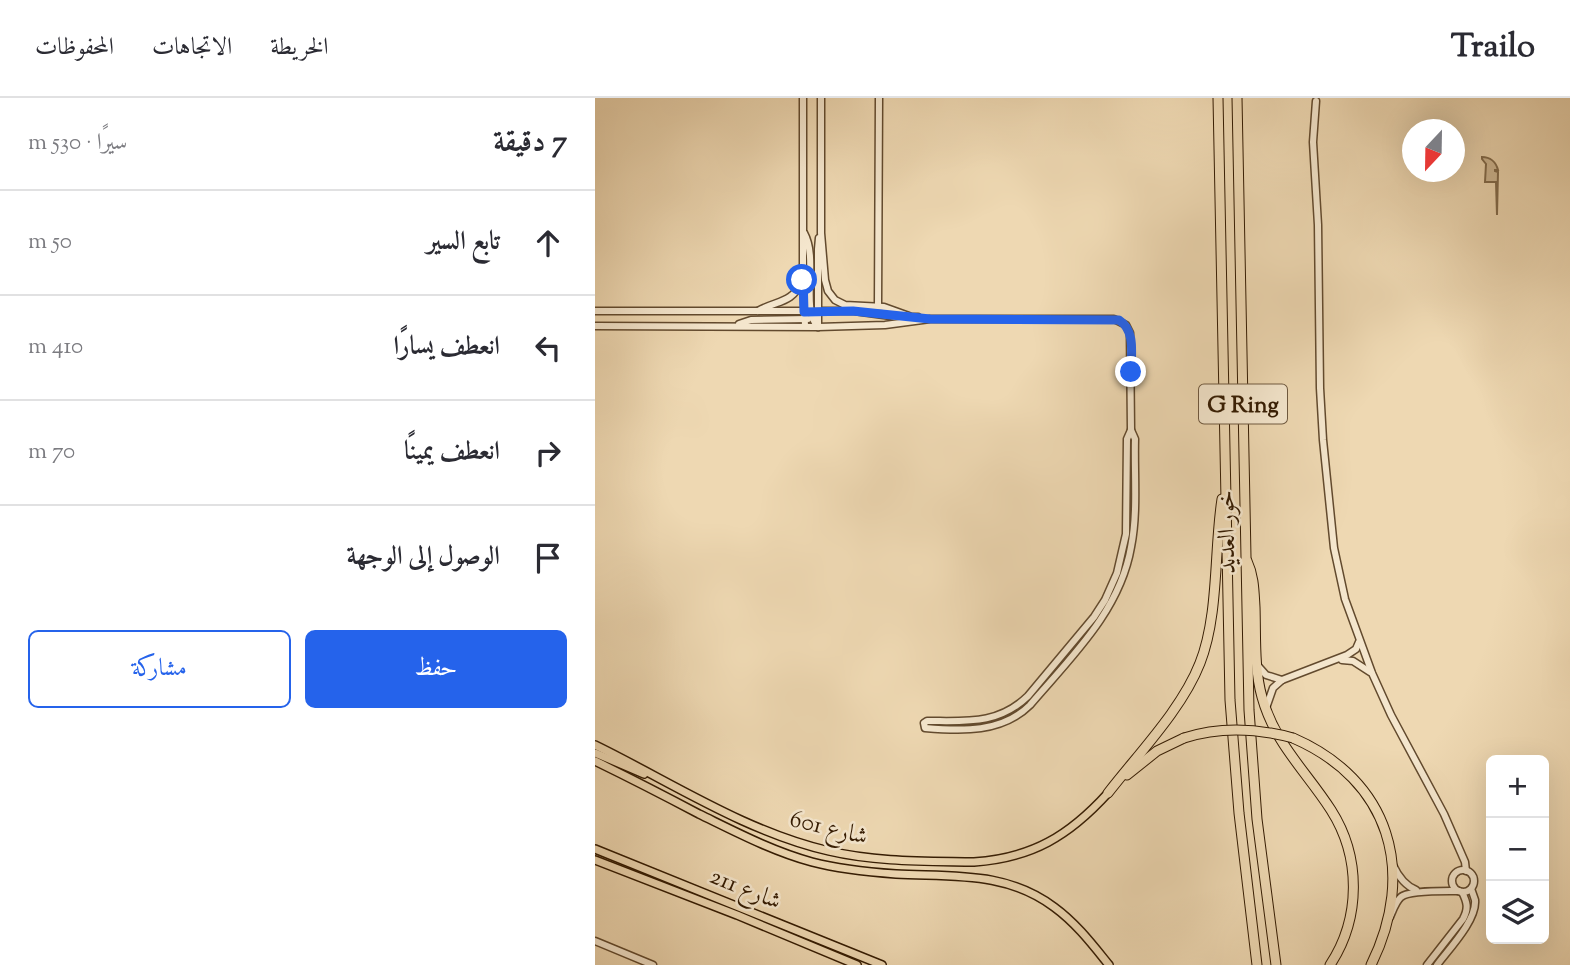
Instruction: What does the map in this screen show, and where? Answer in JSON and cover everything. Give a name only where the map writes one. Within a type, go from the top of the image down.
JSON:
[{"type":"highway","name":"خور العديد","points":[[1218,98],[1230,700],[1239,813],[1257,965]]},
{"type":"highway","name":"خور العديد","points":[[1237,98],[1249,709],[1257,819],[1276,965]]},
{"type":"highway","points":[[1108,793],[1174,710],[1200,664],[1212,611],[1226,473]]},
{"type":"highway","points":[[1245,556],[1253,579],[1257,666],[1266,709],[1282,744],[1338,821],[1349,852],[1354,883],[1352,911],[1344,940],[1330,965]]},
{"type":"highway","points":[[1108,793],[1157,751],[1184,738],[1208,731],[1266,731],[1293,738],[1330,757],[1345,769],[1370,799],[1386,832],[1392,863],[1392,895],[1389,920],[1371,965]]},
{"type":"main road","name":"شارع 601","points":[[595,744],[657,779],[751,824],[812,847],[852,856],[898,860],[989,861],[1020,855],[1068,831],[1108,793]]},
{"type":"main road","points":[[595,753],[657,779]]},
{"type":"main road","name":"شارع 601","points":[[595,761],[739,834],[793,856],[852,870],[994,879],[1023,889],[1053,906],[1080,930],[1109,965]]},
{"type":"main road","name":"شارع 211","points":[[595,849],[882,965]]},
{"type":"main road","name":"شارع 211","points":[[595,860],[857,965]]},
{"type":"street","points":[[803,98],[803,275],[809,317],[818,327],[891,325],[930,319]]},
{"type":"street","points":[[821,98],[821,233],[825,280],[831,295],[840,303],[851,307],[878,306],[911,317]]},
{"type":"street","points":[[878,306],[879,98]]},
{"type":"street","points":[[1316,101],[1314,166],[1318,225],[1320,387],[1334,548],[1345,599],[1359,642],[1391,715],[1444,814],[1465,862],[1466,871]]},
{"type":"street","points":[[803,231],[810,249],[809,317]]},
{"type":"street","points":[[809,317],[821,233]]},
{"type":"street","points":[[757,312],[790,298],[797,290],[803,275]]},
{"type":"street","points":[[595,311],[757,312],[809,317],[818,327]]},
{"type":"street","points":[[595,326],[734,326],[751,320],[809,317],[853,311],[930,319],[1110,319],[1123,322],[1129,329],[1131,430],[1127,439],[1126,528],[1117,573],[1100,608],[1028,696],[1014,708],[981,720],[927,721],[924,723],[925,728],[981,729],[1016,717],[1030,705],[1105,616],[1121,584],[1133,539],[1135,439],[1131,430]]},
{"type":"street","points":[[1266,709],[1273,688],[1282,680],[1351,653],[1359,642]]},
{"type":"street","points":[[1336,659],[1353,661],[1372,673]]},
{"type":"street","points":[[1257,666],[1266,675],[1282,680]]},
{"type":"street","points":[[1427,965],[1463,919],[1468,908],[1467,902],[1454,886],[1459,851]]},
{"type":"street","points":[[1392,863],[1397,874],[1417,891]]},
{"type":"street","points":[[1389,920],[1401,897],[1417,891],[1460,892],[1467,891],[1474,880],[1472,875],[1460,871],[1440,891]]},
{"type":"street","points":[[1437,965],[1472,915],[1475,898],[1471,888]]},
{"type":"street","points":[[595,941],[653,965]]},
{"type":"shaded area","points":[[1482,157],[1492,160],[1498,170],[1495,170],[1498,172],[1497,215],[1496,182],[1485,182],[1486,164]]},
{"type":"route","points":[[802,280],[803,275],[804,312],[853,311],[930,319],[1119,320],[1126,325],[1130,333],[1131,372]]}]
